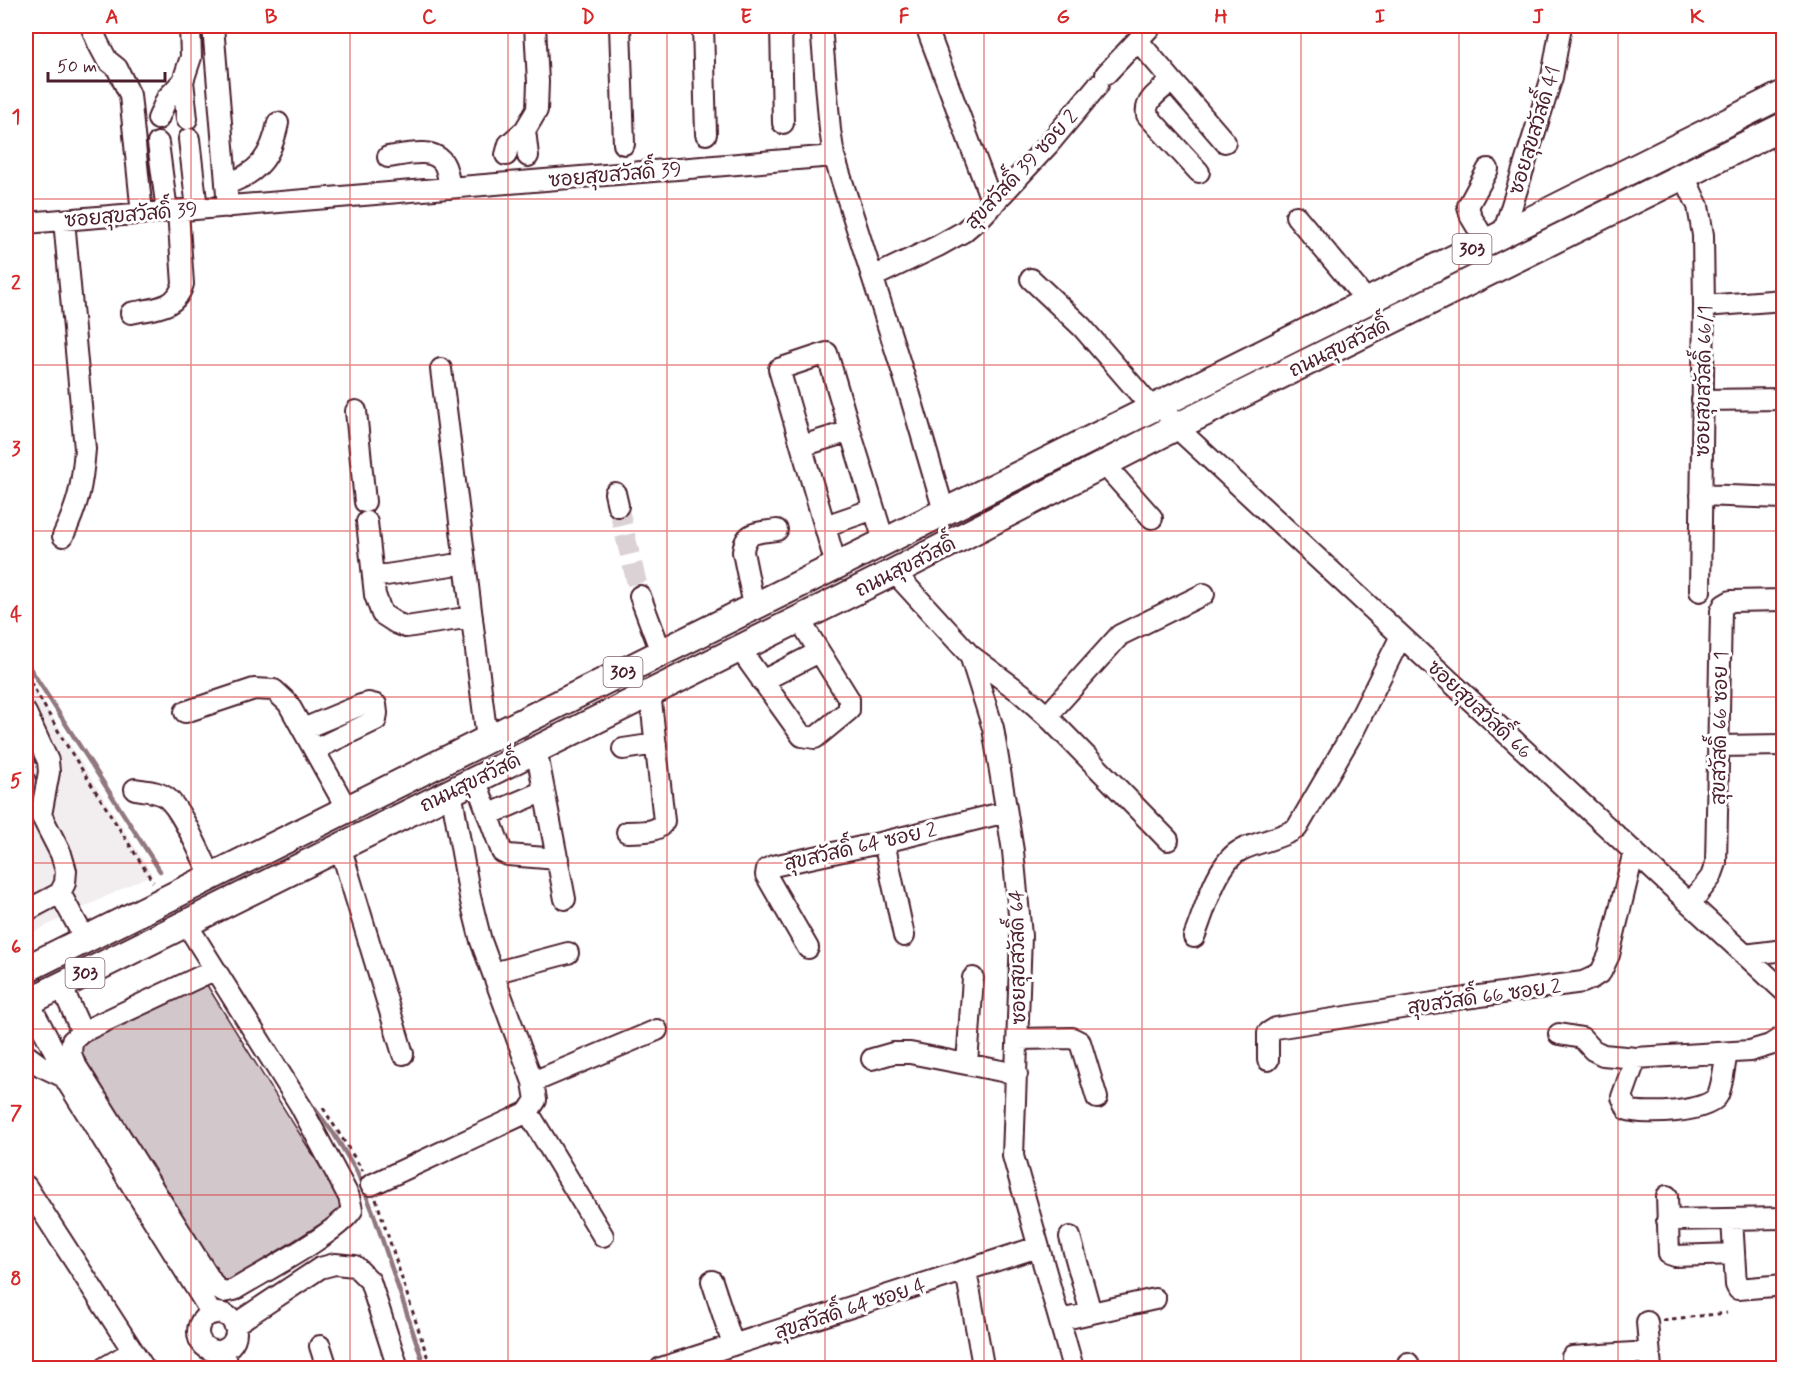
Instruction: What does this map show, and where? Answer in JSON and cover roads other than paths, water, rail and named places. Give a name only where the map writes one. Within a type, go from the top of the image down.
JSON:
[{"type":"main road","name":"ถนนสุขสวัสดิ์","points":[[26,969],[1784,94]]},
{"type":"main road","name":"ถนนสุขสวัสดิ์","points":[[27,1002],[894,572],[1176,427],[1684,176],[1781,134]]},
{"type":"street","points":[[92,26],[98,44],[107,60],[117,68],[130,95],[142,214]]},
{"type":"street","points":[[158,119],[167,98],[183,81],[191,57],[190,26]]},
{"type":"street","points":[[213,26],[228,207]]},
{"type":"street","points":[[506,169],[509,144],[525,130],[537,110],[535,26]]},
{"type":"street","points":[[620,26],[624,144]]},
{"type":"street","points":[[703,26],[706,134]]},
{"type":"street","points":[[781,26],[783,123]]},
{"type":"street","points":[[820,26],[834,156],[912,402],[944,512]]},
{"type":"street","points":[[926,26],[993,206]]},
{"type":"street","name":"สุขสวัสดิ์ 39 ซอย 2","points":[[873,277],[963,232],[993,206],[1048,145],[1102,79],[1151,26]]},
{"type":"street","name":"ซอยสุขสวัสดิ์ 41","points":[[1495,238],[1552,77],[1556,27]]},
{"type":"street","points":[[1138,41],[1225,142]]},
{"type":"street","points":[[183,81],[188,119]]},
{"type":"street","points":[[1172,81],[1148,102],[1147,115],[1199,172]]},
{"type":"street","points":[[226,184],[246,177],[261,164],[275,139],[278,123]]},
{"type":"street","points":[[525,130],[529,168]]},
{"type":"street","points":[[131,313],[166,306],[176,301],[180,294],[183,284],[181,210],[189,139]]},
{"type":"street","points":[[158,143],[181,210]]},
{"type":"street","points":[[388,157],[424,153],[436,156],[446,167],[450,188]]},
{"type":"street","name":"ซอยสุขสวัสดิ์ 39","points":[[26,223],[450,188],[506,169],[834,156]]},
{"type":"street","points":[[1488,169],[1468,207],[1471,217],[1495,238]]},
{"type":"street","name":"ซอยสุขสวัสดิ์ 66/1","points":[[1684,176],[1698,206],[1701,222],[1704,306],[1700,591]]},
{"type":"street","points":[[1296,216],[1366,301]]},
{"type":"street","points":[[63,536],[76,509],[82,484],[85,449],[64,220]]},
{"type":"street","name":"ซอยสุขสวัสดิ์ 66","points":[[1031,279],[1082,327],[1176,427],[1784,991]]},
{"type":"street","points":[[1704,306],[1784,300]]},
{"type":"street","points":[[836,565],[779,369],[827,353],[884,541]]},
{"type":"street","points":[[441,369],[487,739]]},
{"type":"street","points":[[1702,400],[1784,399]]},
{"type":"street","points":[[356,411],[375,595],[382,614],[406,627],[472,616]]},
{"type":"street","points":[[802,446],[850,431]]},
{"type":"street","points":[[1104,464],[1152,518]]},
{"type":"street","points":[[1701,495],[1784,498]]},
{"type":"street","points":[[825,526],[874,509]]},
{"type":"street","points":[[754,606],[743,552],[744,544],[750,534],[777,530]]},
{"type":"street","points":[[373,577],[465,563]]},
{"type":"street","name":"ซอยสุขสวัสดิ์ 64","points":[[894,572],[970,655],[993,728],[1013,851],[1021,936],[1013,1156],[1073,1368]]},
{"type":"street","points":[[1047,716],[1120,635],[1204,594]]},
{"type":"street","points":[[640,596],[662,652]]},
{"type":"street","name":"สุขสวัสดิ์ 66 ซอย 1","points":[[1690,904],[1711,877],[1716,863],[1721,611],[1724,604],[1731,601],[1784,600]]},
{"type":"street","points":[[739,648],[802,736],[815,738],[849,710],[850,706],[849,699],[799,619]]},
{"type":"street","points":[[1194,937],[1222,868],[1231,855],[1286,835],[1297,828],[1353,732],[1401,636]]},
{"type":"street","points":[[762,681],[819,652]]},
{"type":"street","points":[[970,655],[1022,693],[1047,716],[1168,840]]},
{"type":"street","points":[[185,712],[254,689],[274,690],[288,703],[347,809]]},
{"type":"street","points":[[627,832],[656,829],[662,826],[664,821],[650,692]]},
{"type":"street","points":[[303,729],[361,705],[375,705],[378,713],[376,720],[314,750]]},
{"type":"street","points":[[26,713],[48,761],[49,772],[33,818],[61,854],[66,871],[65,883],[60,893],[26,911]]},
{"type":"street","points":[[339,714],[349,734]]},
{"type":"street","points":[[623,749],[656,744]]},
{"type":"street","points":[[1718,746],[1784,745]]},
{"type":"street","points":[[536,749],[566,899]]},
{"type":"street","points":[[475,779],[502,852],[508,855],[558,859]]},
{"type":"street","points":[[135,789],[156,792],[167,798],[179,814],[212,877]]},
{"type":"street","points":[[488,816],[544,790]]},
{"type":"street","points":[[371,1185],[528,1112],[536,1100],[533,1082],[481,941],[470,897],[451,791]]},
{"type":"street","name":"สุขสวัสดิ์ 64 ซอย 2","points":[[808,948],[766,875],[767,869],[1006,812]]},
{"type":"street","points":[[884,842],[904,936]]},
{"type":"street","points":[[340,846],[403,1054]]},
{"type":"street","name":"สุขสวัสดิ์ 66 ซอย 2","points":[[1268,1060],[1268,1033],[1275,1028],[1582,982],[1592,978],[1601,972],[1609,955],[1634,851]]},
{"type":"street","points":[[60,893],[86,939]]},
{"type":"street","points":[[186,923],[300,1106],[349,1197],[352,1210],[346,1218],[315,1240],[234,1290],[223,1292],[215,1287],[75,1064],[71,1054],[72,1041],[82,1032],[214,970]]},
{"type":"street","points":[[1745,955],[1784,950]]},
{"type":"street","points":[[493,973],[568,953]]},
{"type":"street","points":[[967,1064],[973,978]]},
{"type":"street","points":[[62,985],[82,1032]]},
{"type":"street","points":[[27,1002],[55,1052],[64,1077],[212,1314]]},
{"type":"street","points":[[533,1082],[657,1030]]},
{"type":"street","points":[[1559,1034],[1581,1038],[1593,1050],[1603,1055],[1636,1058],[1750,1051],[1770,1046],[1784,1036]]},
{"type":"street","points":[[1018,1039],[1072,1038],[1080,1042],[1097,1098]]},
{"type":"street","points":[[872,1059],[893,1053],[910,1053],[1017,1074]]},
{"type":"street","points":[[1636,1058],[1622,1097],[1628,1110],[1638,1113],[1694,1109],[1710,1103],[1718,1096],[1727,1053]]},
{"type":"street","points":[[26,1055],[41,1066],[64,1077]]},
{"type":"street","points":[[528,1112],[603,1236]]},
{"type":"street","points":[[26,1186],[144,1368]]},
{"type":"street","points":[[1667,1196],[1669,1254],[1675,1256],[1734,1254]]},
{"type":"street","points":[[1667,1220],[1784,1218]]},
{"type":"street","points":[[1732,1219],[1738,1289],[1784,1286]]},
{"type":"street","points":[[1070,1238],[1091,1313]]},
{"type":"street","name":"สุขสวัสดิ์ 64 ซอย 4","points":[[661,1368],[1038,1247]]},
{"type":"street","points":[[234,1325],[320,1268],[335,1264],[355,1266],[370,1281],[398,1368]]},
{"type":"street","points":[[966,1271],[982,1360],[981,1368]]},
{"type":"street","points":[[712,1281],[733,1346]]},
{"type":"street","points":[[1060,1320],[1155,1299]]},
{"type":"street","points":[[212,1314],[224,1315],[234,1325],[235,1338],[219,1359],[200,1341],[198,1328],[201,1321],[212,1314]]},
{"type":"street","points":[[1572,1357],[1650,1360],[1647,1322]]},
{"type":"street","points":[[320,1346],[327,1368]]},
{"type":"street","points":[[104,1368],[133,1351]]},
{"type":"waterway","points":[[26,662],[160,871]]},
{"type":"waterway","points":[[305,1096],[334,1134],[357,1172],[373,1212],[425,1368]]},
{"type":"tunnel","points":[[618,506],[640,596]]}]
